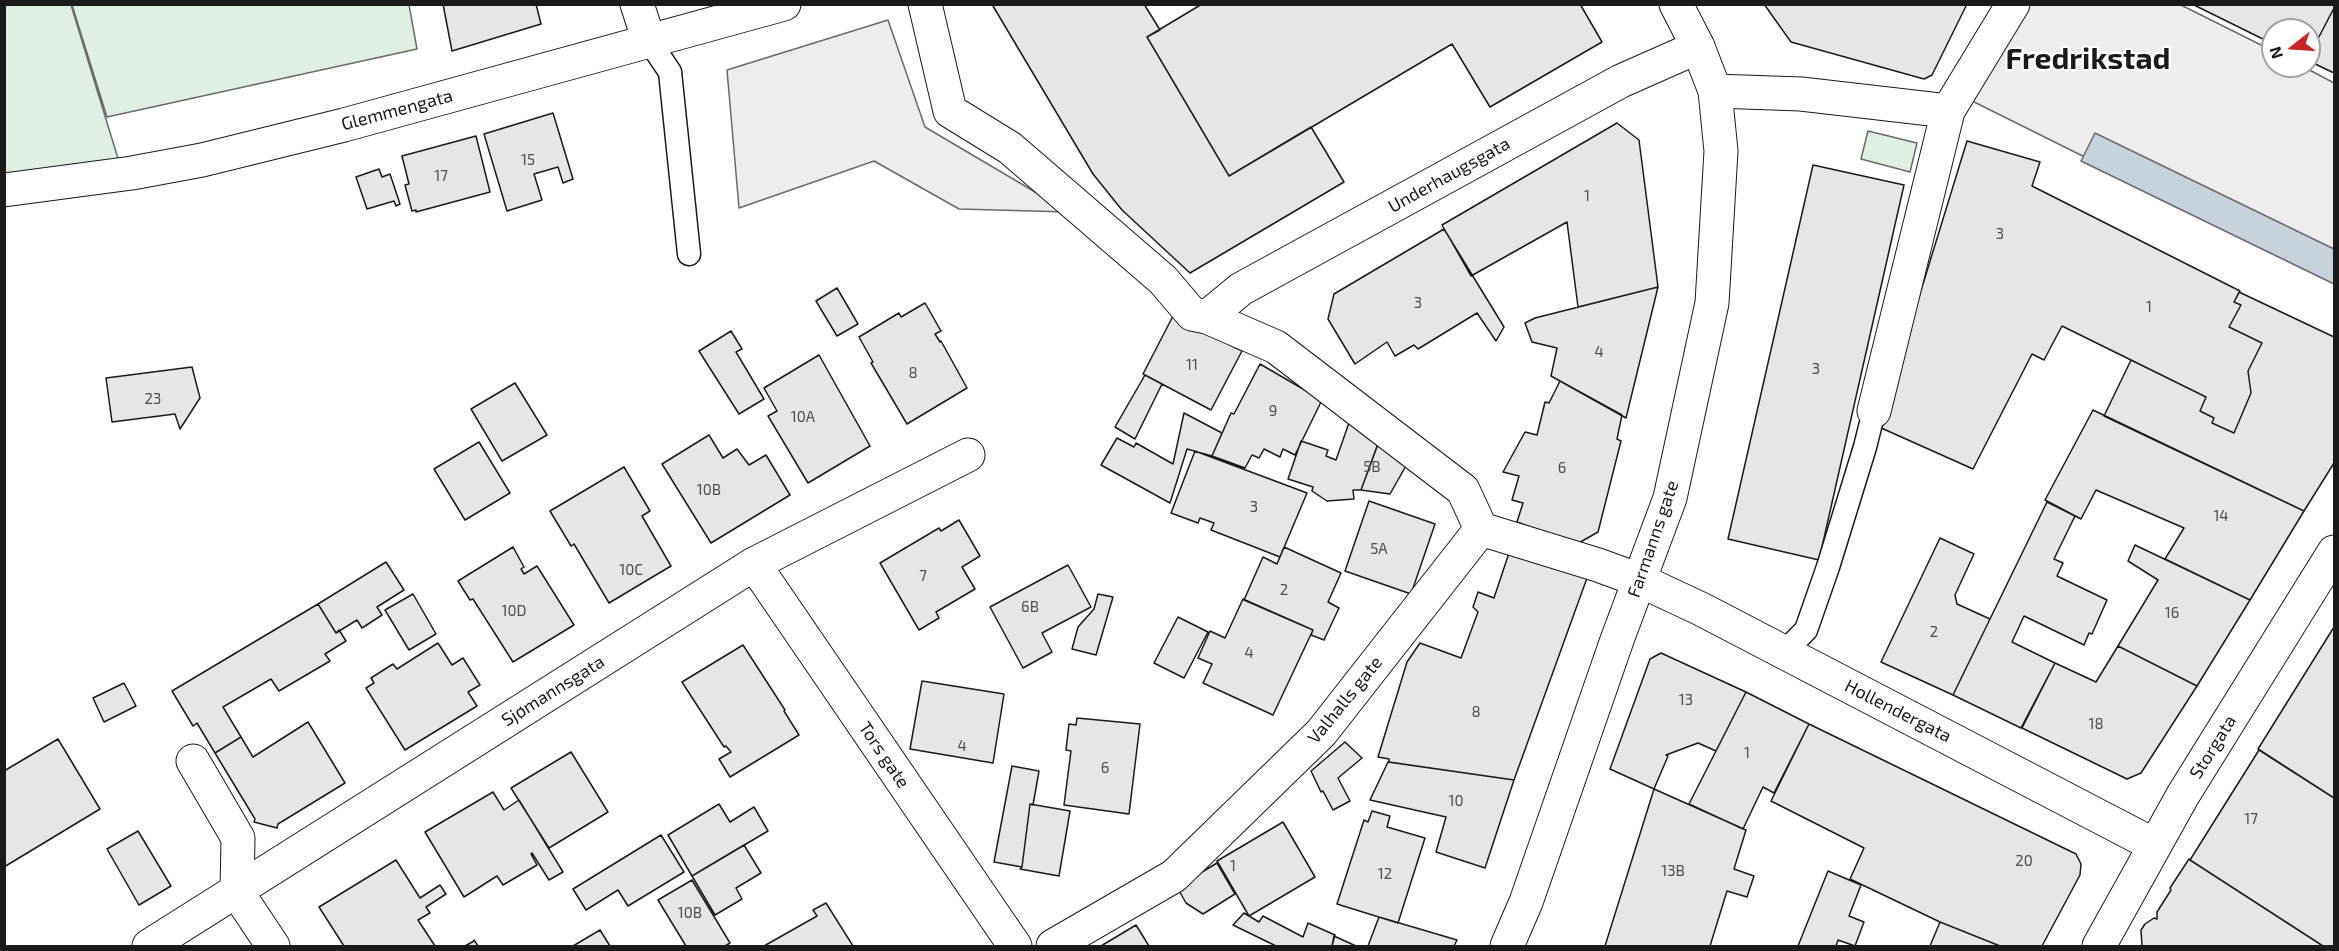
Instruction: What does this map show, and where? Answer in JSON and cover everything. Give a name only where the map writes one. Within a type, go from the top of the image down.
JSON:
[{"type":"street","points":[[637,4],[649,41]]},
{"type":"street","name":"Glemmengata","points":[[4,190],[121,175],[202,160],[354,122],[784,4]]},
{"type":"street","points":[[925,4],[950,111],[1010,148],[1162,280],[1192,314],[1207,317],[1276,347],[1463,490],[1481,529],[1639,580]]},
{"type":"street","name":"Farmanns gate","points":[[1507,946],[1526,902],[1670,498],[1712,303],[1721,152],[1715,91],[1698,47],[1676,4]]},
{"type":"street","points":[[1874,411],[1948,111],[2013,4]]},
{"type":"street","name":"Underhaugsgata","points":[[1207,317],[1240,289],[1621,81],[1698,47]]},
{"type":"street","points":[[1715,91],[1801,94],[1948,111]]},
{"type":"street","name":"Sjømannsgata","points":[[149,946],[754,564],[968,454]]},
{"type":"street","name":"Valhalls gate","points":[[1053,946],[1174,876],[1322,733],[1481,529]]},
{"type":"street","name":"Storgata","points":[[2098,946],[2154,845],[2334,552]]},
{"type":"street","name":"Tors gate","points":[[754,564],[1015,946]]},
{"type":"street","name":"Hollendergata","points":[[1639,580],[1784,652],[2154,845]]},
{"type":"street","points":[[193,761],[238,838],[237,892],[273,946]]},
{"type":"street","name":"Farmanns gate","points":[[1522,946],[1526,902]]},
{"type":"lane","points":[[649,41],[670,72],[689,254]]},
{"type":"lane","points":[[1784,652],[1806,630],[1838,534],[1874,411]]},
{"type":"green space","points":[[5,5],[71,5],[120,165],[5,175]]},
{"type":"green space","points":[[72,5],[409,5],[417,49],[107,117]]},
{"type":"green space","points":[[1868,131],[1917,143],[1910,172],[1861,159]]},
{"type":"shaded area","points":[[2013,5],[2181,5],[2261,45],[2261,78],[2321,78],[2321,76],[2334,83],[2334,281],[1958,94]]},
{"type":"shaded area","points":[[888,20],[925,127],[1069,212],[959,209],[874,161],[739,208],[727,70]]},
{"type":"shaded area","points":[[2095,133],[2334,249],[2334,284],[2081,161]]},
{"type":"building","points":[[443,4],[536,4],[541,24],[452,51]]},
{"type":"building","points":[[994,4],[1144,4],[1160,30],[1147,37],[1229,176],[1311,127],[1344,182],[1190,273],[1122,210],[1093,174],[993,6]]},
{"type":"building","points":[[1202,4],[1580,4],[1602,42],[1490,107],[1452,44],[1229,176],[1147,37]]},
{"type":"building","points":[[1764,4],[1967,4],[1932,75],[1924,79],[1791,42]]},
{"type":"building","points":[[2192,4],[2334,4],[2321,33],[2321,18],[2261,18],[2261,38]]},
{"type":"building","points":[[2334,8],[2334,73],[2321,67],[2321,33]]},
{"type":"building","points":[[553,113],[573,179],[563,183],[558,167],[534,174],[542,200],[507,211],[484,134]]},
{"type":"building","points":[[1617,123],[1639,140],[1658,287],[1578,307],[1567,222],[1471,276],[1442,225]]},
{"type":"building","points":[[476,136],[490,192],[416,212],[416,210],[412,211],[405,185],[409,184],[402,156]]},
{"type":"building","points":[[1967,141],[2040,162],[2032,186],[2240,291],[2234,302],[2241,305],[2229,327],[2262,343],[2248,371],[2251,393],[2234,433],[2212,423],[2214,418],[2200,411],[2206,397],[2062,326],[2044,360],[2032,354],[1973,469],[1879,427]]},
{"type":"building","points":[[1813,165],[1904,185],[1819,560],[1728,539]]},
{"type":"building","points":[[379,169],[382,177],[390,174],[400,204],[396,206],[394,201],[367,209],[356,177]]},
{"type":"building","points":[[1444,229],[1504,327],[1496,341],[1477,313],[1418,349],[1414,345],[1395,356],[1387,342],[1355,364],[1328,319],[1334,294]]},
{"type":"building","points":[[1658,287],[1626,418],[1551,376],[1557,348],[1532,342],[1525,323],[1535,318]]},
{"type":"building","points":[[837,288],[858,324],[837,336],[816,301]]},
{"type":"building","points":[[2239,292],[2334,337],[2334,463],[2304,511],[2104,416],[2131,360],[2206,397],[2200,411],[2214,418],[2212,423],[2234,433],[2251,393],[2248,371],[2262,343],[2229,327],[2241,305],[2234,302]]},
{"type":"building","points":[[925,303],[941,331],[935,334],[967,388],[907,424],[871,363],[873,362],[859,337],[899,313],[901,317]]},
{"type":"building","points":[[1173,316],[1242,351],[1211,410],[1143,374]]},
{"type":"building","points":[[731,331],[742,349],[736,352],[764,399],[739,414],[699,351]]},
{"type":"building","points":[[819,355],[870,446],[808,483],[768,416],[777,411],[764,388]]},
{"type":"building","points":[[1260,364],[1322,400],[1295,455],[1283,449],[1280,457],[1264,449],[1259,458],[1252,455],[1245,468],[1212,456],[1231,413],[1234,414]]},
{"type":"building","points":[[192,367],[200,398],[180,429],[175,414],[112,422],[106,378]]},
{"type":"building","points":[[1145,375],[1162,384],[1135,439],[1115,427]]},
{"type":"building","points":[[1560,381],[1622,415],[1617,439],[1621,441],[1598,532],[1577,544],[1517,522],[1523,503],[1512,500],[1519,476],[1503,472],[1525,432],[1537,435],[1545,402],[1549,403]]},
{"type":"building","points":[[515,383],[547,435],[502,461],[471,409]]},
{"type":"building","points":[[2093,410],[2304,511],[2250,600],[2165,559],[2184,528],[2096,490],[2081,519],[2045,500]]},
{"type":"building","points":[[1184,413],[1222,433],[1212,456],[1187,449],[1170,503],[1101,465],[1117,438],[1134,447],[1136,443],[1173,464]]},
{"type":"building","points":[[1351,417],[1381,436],[1361,490],[1353,490],[1354,499],[1327,501],[1312,491],[1313,487],[1288,479],[1301,441],[1328,450],[1326,456],[1336,460]]},
{"type":"building","points":[[709,435],[723,458],[737,449],[749,465],[766,455],[790,495],[711,543],[662,464]]},
{"type":"building","points":[[1380,438],[1411,457],[1390,494],[1361,490]]},
{"type":"building","points":[[479,442],[510,493],[465,520],[434,469]]},
{"type":"building","points":[[1195,451],[1307,493],[1280,557],[1211,530],[1214,523],[1200,518],[1198,523],[1171,513]]},
{"type":"building","points":[[624,467],[650,511],[642,516],[671,566],[609,603],[574,544],[571,546],[550,511]]},
{"type":"building","points":[[1369,501],[1435,524],[1411,594],[1345,571]]},
{"type":"building","points":[[2047,502],[2075,516],[2054,559],[2063,563],[2057,576],[2107,600],[2092,634],[2089,633],[2084,645],[2024,616],[2012,642],[2055,663],[2021,728],[1953,695]]},
{"type":"building","points":[[959,520],[980,556],[962,567],[975,589],[936,612],[939,618],[919,630],[880,563],[939,528],[941,531]]},
{"type":"building","points":[[1940,538],[1974,554],[1955,595],[1957,604],[1990,619],[1953,695],[1881,662]]},
{"type":"building","points":[[2135,545],[2250,600],[2197,686],[2118,646],[2158,580],[2128,561]]},
{"type":"building","points":[[513,547],[524,567],[521,569],[524,574],[537,566],[574,625],[513,662],[473,599],[470,600],[458,581]]},
{"type":"building","points":[[1284,547],[1341,573],[1328,602],[1339,608],[1324,640],[1311,635],[1313,630],[1244,600],[1263,557],[1277,564]]},
{"type":"building","points":[[1510,550],[1587,578],[1514,780],[1389,762],[1389,759],[1378,757],[1407,662],[1420,643],[1461,658],[1478,612],[1473,607],[1478,592],[1494,598]]},
{"type":"building","points":[[386,562],[404,590],[377,607],[382,615],[362,628],[357,620],[336,633],[318,604]]},
{"type":"building","points":[[1068,565],[1091,607],[1042,633],[1052,652],[1023,668],[990,607]]},
{"type":"building","points":[[413,594],[436,634],[409,650],[385,610]]},
{"type":"building","points":[[1098,594],[1113,597],[1096,655],[1072,649],[1078,627],[1094,609]]},
{"type":"building","points":[[1243,599],[1313,630],[1273,715],[1203,683],[1212,664],[1198,658],[1210,631],[1225,638]]},
{"type":"building","points":[[318,604],[336,633],[339,630],[346,641],[325,654],[330,661],[279,691],[271,679],[223,707],[241,737],[215,753],[197,723],[193,726],[172,691]]},
{"type":"building","points":[[1178,617],[1208,632],[1184,678],[1154,663]]},
{"type":"building","points":[[2334,627],[2334,798],[2258,749]]},
{"type":"building","points":[[438,643],[452,665],[463,658],[480,685],[468,692],[477,706],[405,750],[366,688],[374,683],[371,678],[393,664],[397,669]]},
{"type":"building","points":[[743,645],[799,735],[730,777],[719,759],[731,752],[726,746],[724,747],[682,682]]},
{"type":"building","points":[[2118,646],[2197,686],[2141,773],[2127,779],[2022,728],[2055,663],[2096,682]]},
{"type":"building","points":[[1661,653],[1746,692],[1716,751],[1698,743],[1666,755],[1668,756],[1654,789],[1610,769],[1650,659]]},
{"type":"building","points":[[922,681],[1004,694],[993,763],[910,749]]},
{"type":"building","points":[[124,683],[136,706],[104,722],[93,698]]},
{"type":"building","points":[[1746,692],[1809,724],[1774,793],[1763,787],[1743,829],[1689,804]]},
{"type":"building","points":[[1077,718],[1140,724],[1129,814],[1064,805],[1071,751],[1066,750],[1069,724],[1076,725]]},
{"type":"building","points":[[308,722],[345,783],[278,824],[277,828],[254,822],[255,819],[215,753],[241,737],[253,757]]},
{"type":"building","points":[[1809,724],[2076,854],[2081,864],[2080,875],[2042,946],[2000,946],[1940,922],[1850,879],[1864,848],[1771,801]]},
{"type":"building","points":[[58,739],[100,809],[4,867],[4,771]]},
{"type":"building","points":[[1345,742],[1362,758],[1338,778],[1350,801],[1333,810],[1311,771]]},
{"type":"building","points":[[2259,750],[2334,798],[2334,946],[2323,946],[2190,860]]},
{"type":"building","points":[[571,752],[608,812],[549,848],[511,788]]},
{"type":"building","points":[[1388,762],[1514,780],[1485,868],[1436,852],[1446,817],[1370,800]]},
{"type":"building","points":[[1012,766],[1039,771],[1033,805],[1030,804],[1022,867],[994,862]]},
{"type":"building","points":[[1654,789],[1746,830],[1734,869],[1754,876],[1747,897],[1727,891],[1710,946],[1605,946]]},
{"type":"building","points":[[493,792],[504,810],[519,800],[563,872],[549,880],[532,853],[537,865],[503,885],[497,876],[464,897],[425,832]]},
{"type":"building","points":[[719,804],[730,822],[754,807],[768,831],[692,876],[668,835]]},
{"type":"building","points":[[1030,804],[1070,811],[1059,876],[1020,869]]},
{"type":"building","points":[[1372,811],[1390,816],[1387,827],[1425,838],[1398,923],[1337,904],[1364,820],[1368,822]]},
{"type":"building","points":[[1283,822],[1315,877],[1249,916],[1217,861]]},
{"type":"building","points":[[138,831],[171,886],[139,905],[107,849]]},
{"type":"building","points":[[661,835],[684,872],[628,906],[618,890],[586,910],[573,889]]},
{"type":"building","points":[[744,845],[761,873],[736,888],[742,899],[715,915],[692,876]]},
{"type":"building","points":[[2189,859],[2323,946],[2142,946],[2141,930],[2145,924],[2154,918],[2157,919],[2157,912]]},
{"type":"building","points":[[396,860],[420,898],[440,885],[446,894],[426,907],[430,913],[418,920],[435,946],[344,946],[319,907]]},
{"type":"building","points":[[1217,863],[1235,894],[1203,914],[1186,903],[1177,887]]},
{"type":"building","points":[[1828,871],[1861,885],[1849,916],[1864,922],[1855,946],[1838,940],[1836,946],[1798,946]]},
{"type":"building","points":[[692,880],[730,943],[725,946],[686,946],[658,900]]},
{"type":"building","points":[[826,903],[853,946],[764,946],[817,916],[813,910]]},
{"type":"building","points":[[1244,913],[1259,922],[1263,916],[1303,937],[1308,923],[1335,935],[1332,946],[1276,946],[1233,925]]},
{"type":"building","points":[[1379,917],[1457,940],[1454,946],[1368,946]]},
{"type":"building","points":[[1940,922],[2000,946],[1930,946]]},
{"type":"building","points":[[1136,925],[1149,946],[1101,946]]},
{"type":"building","points":[[600,930],[610,946],[573,946]]},
{"type":"building","points":[[1334,936],[1356,946],[1332,946]]},
{"type":"building","points":[[474,941],[478,946],[465,946]]},
{"type":"district","name":"Fredrikstad","points":[[2088,59]]}]
